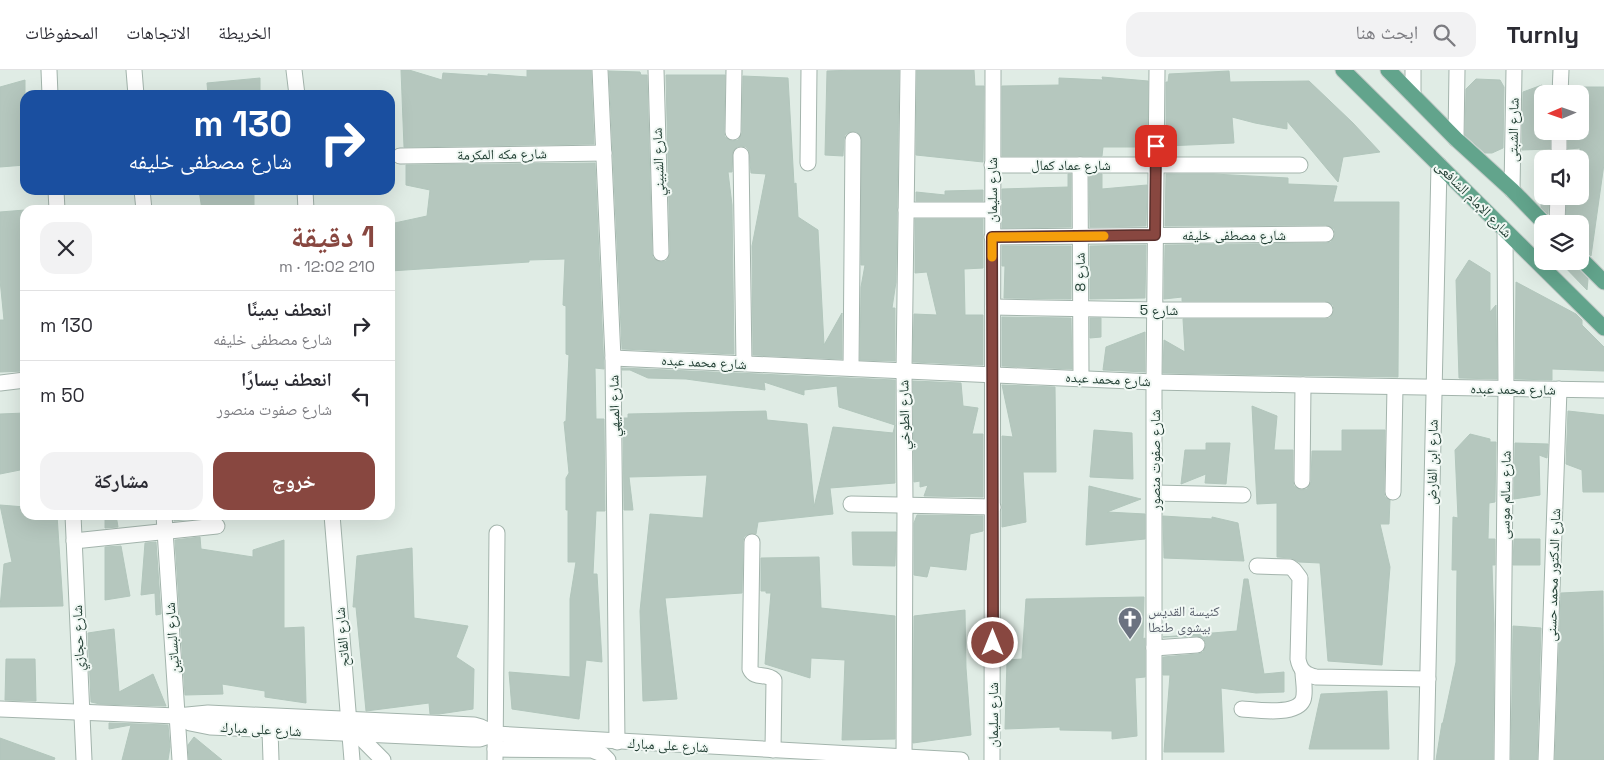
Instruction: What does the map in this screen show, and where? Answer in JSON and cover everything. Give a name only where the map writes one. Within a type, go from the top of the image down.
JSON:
[{"type":"main road","name":"شارع الإمام الشافعى","points":[[1343,70],[1604,328]]},
{"type":"main road","points":[[1388,70],[1456,139],[1536,215]]},
{"type":"main road","points":[[1589,267],[1604,282]]},
{"type":"street","points":[[49,70],[50,90]]},
{"type":"street","points":[[134,70],[136,90]]},
{"type":"street","points":[[294,70],[296,90]]},
{"type":"street","name":"شارع الميهي","points":[[600,70],[613,358],[617,742]]},
{"type":"street","name":"شارع الشبيني","points":[[656,70],[661,253]]},
{"type":"street","points":[[733,132],[734,70]]},
{"type":"street","points":[[808,70],[808,163]]},
{"type":"street","name":"شارع الطوخي","points":[[904,758],[904,370],[908,70]]},
{"type":"street","name":"شارع سليمان","points":[[992,760],[993,70]]},
{"type":"street","name":"شارع صفوت منصور","points":[[1154,760],[1154,382],[1157,70]]},
{"type":"street","points":[[1413,70],[1413,95]]},
{"type":"street","points":[[1456,139],[1457,70]]},
{"type":"street","name":"شارع الشبتى","points":[[1512,190],[1514,70]]},
{"type":"street","points":[[1560,85],[1561,70]]},
{"type":"street","points":[[851,368],[853,140]]},
{"type":"street","name":"شارع مكه المكرمة","points":[[400,156],[604,153]]},
{"type":"street","points":[[740,155],[744,364]]},
{"type":"street","name":"شارع عماد كمال","points":[[992,166],[1300,164]]},
{"type":"street","name":"شارع 8","points":[[1080,165],[1081,378]]},
{"type":"street","name":"شارع ابن الفارض","points":[[1426,760],[1439,165]]},
{"type":"street","points":[[906,210],[992,210]]},
{"type":"street","name":"شارع سالم موسى","points":[[1502,760],[1506,230]]},
{"type":"street","name":"شارع مصطفى خليفه","points":[[992,237],[1326,234]]},
{"type":"street","name":"شارع 5","points":[[993,306],[1155,310],[1325,310]]},
{"type":"street","name":"شارع محمد عبده","points":[[613,358],[1154,382],[1604,390]]},
{"type":"street","points":[[0,383],[20,381]]},
{"type":"street","points":[[1302,481],[1303,386]]},
{"type":"street","points":[[1393,492],[1395,387]]},
{"type":"street","name":"شارع الدكتور محمد حسنى","points":[[1546,760],[1560,389]]},
{"type":"street","points":[[1155,493],[1243,495]]},
{"type":"street","points":[[851,504],[993,507]]},
{"type":"street","name":"شارع حجازي","points":[[73,520],[84,760]]},
{"type":"street","name":"شارع البساتين","points":[[164,520],[180,760]]},
{"type":"street","name":"شارع الفاتح","points":[[332,520],[352,729],[352,760]]},
{"type":"street","points":[[74,542],[217,526]]},
{"type":"street","points":[[497,532],[495,748],[592,750],[602,754],[608,760]]},
{"type":"street","points":[[752,542],[750,669],[756,676],[766,675],[774,680],[773,750]]},
{"type":"street","points":[[1242,709],[1287,711],[1296,708],[1304,698],[1303,672],[1298,659],[1300,578],[1290,567],[1257,566]]},
{"type":"street","points":[[1154,648],[1197,645]]},
{"type":"street","points":[[1303,672],[1309,676],[1316,677],[1428,679]]},
{"type":"street","name":"شارع على مبارك","points":[[0,709],[177,716],[208,713],[352,729]]},
{"type":"street","name":"شارع على مبارك","points":[[177,716],[199,726],[270,730],[474,725],[481,727],[495,748],[617,742],[961,760]]},
{"type":"street","points":[[352,729],[383,760]]},
{"type":"street","points":[[270,730],[271,760]]},
{"type":"building","points":[[401,70],[409,70],[442,80],[443,73],[527,77],[527,70],[591,70],[594,144],[404,147]]},
{"type":"building","points":[[899,70],[896,282],[892,308],[895,308],[895,361],[860,360],[861,287],[865,265],[861,265],[861,136],[857,132],[849,132],[845,135],[843,156],[825,155],[827,71]]},
{"type":"building","points":[[917,70],[974,70],[975,86],[984,86],[983,162],[916,155]]},
{"type":"building","points":[[609,71],[640,72],[641,75],[647,75],[652,253],[653,258],[661,262],[666,261],[670,253],[666,75],[725,75],[724,132],[725,137],[732,141],[738,140],[742,133],[743,76],[788,78],[794,184],[796,183],[798,217],[818,230],[824,345],[842,313],[842,359],[753,355],[752,246],[766,174],[751,173],[749,151],[746,147],[741,146],[733,151],[732,172],[728,172],[732,205],[734,354],[622,349]]},
{"type":"building","points":[[1229,71],[1230,82],[1309,81],[1380,152],[1343,157],[1338,182],[1287,121],[1287,129],[1232,117],[1234,143],[1166,146],[1166,82],[1168,82],[1169,74]]},
{"type":"building","points":[[1102,77],[1148,81],[1147,147],[1103,147],[1102,156],[1002,156],[1002,86],[1059,85],[1059,78],[1103,80]]},
{"type":"building","points":[[260,78],[260,90],[208,90],[207,83]]},
{"type":"building","points":[[1476,79],[1500,80],[1504,87],[1503,148],[1492,153],[1485,153],[1465,135],[1466,89]]},
{"type":"building","points":[[25,80],[25,90],[20,90],[20,165],[0,167],[0,87]]},
{"type":"building","points":[[1589,87],[1604,87],[1604,164],[1591,256],[1589,254],[1589,215],[1566,215],[1567,205],[1589,205],[1589,150],[1580,150],[1580,148],[1568,149],[1568,140],[1589,140]]},
{"type":"building","points":[[1534,88],[1534,140],[1550,140],[1550,149],[1522,150],[1523,92]]},
{"type":"building","points":[[595,163],[604,369],[595,368],[596,419],[604,419],[605,511],[596,511],[593,574],[597,574],[602,662],[586,660],[579,719],[512,709],[509,672],[570,677],[570,599],[576,562],[568,562],[568,510],[566,510],[566,478],[569,473],[564,422],[566,421],[569,355],[566,354],[566,306],[563,305],[565,259],[395,271],[395,223],[427,216],[430,190],[406,185],[406,165]]},
{"type":"building","points":[[1068,174],[1071,174],[1071,227],[1002,228],[1002,189],[1068,187]]},
{"type":"building","points":[[1089,174],[1102,174],[1102,189],[1147,185],[1146,226],[1090,227]]},
{"type":"building","points":[[1166,174],[1214,174],[1288,178],[1288,184],[1337,186],[1333,202],[1399,202],[1398,377],[1163,373],[1164,340],[1185,352],[1183,319],[1325,319],[1330,318],[1334,310],[1333,305],[1325,301],[1182,301],[1182,297],[1164,299],[1165,245],[1326,243],[1331,242],[1335,234],[1334,229],[1326,225],[1165,226]]},
{"type":"building","points":[[983,190],[983,201],[916,201],[916,192],[945,195],[945,191]]},
{"type":"building","points":[[200,195],[254,195],[254,205],[201,205]]},
{"type":"building","points":[[1541,205],[1548,205],[1548,214]]},
{"type":"building","points":[[20,210],[20,371],[0,372],[0,320],[4,320],[0,280],[0,212]]},
{"type":"building","points":[[915,219],[983,219],[983,268],[964,269],[965,315],[983,315],[983,365],[913,362],[914,314],[937,315],[927,272],[915,273]]},
{"type":"building","points":[[1146,245],[1145,298],[1090,299],[1090,246]]},
{"type":"building","points":[[1002,246],[1071,246],[1071,299],[1004,298],[1005,266],[1002,266]]},
{"type":"building","points":[[1469,260],[1490,273],[1490,312],[1496,305],[1497,379],[1459,378],[1456,280]]},
{"type":"building","points":[[1568,270],[1580,270],[1588,279],[1587,290]]},
{"type":"building","points":[[1516,282],[1576,314],[1582,320],[1582,325],[1604,347],[1604,371],[1552,369],[1552,380],[1515,379]]},
{"type":"building","points":[[1002,317],[1071,318],[1072,369],[1002,366]]},
{"type":"building","points":[[1090,318],[1101,318],[1101,337],[1090,338]]},
{"type":"building","points":[[1145,332],[1145,372],[1103,370],[1106,347]]},
{"type":"building","points":[[622,368],[895,380],[895,425],[839,407],[837,386],[804,390],[804,395],[764,382],[765,390],[686,379],[648,378],[630,370],[622,370]]},
{"type":"building","points":[[913,381],[961,383],[963,406],[978,408],[972,434],[983,434],[983,497],[924,496],[928,485],[920,487],[920,481],[914,482]]},
{"type":"building","points":[[1002,385],[1055,387],[1056,472],[1023,472],[1026,522],[1002,527],[1002,436],[1013,437]]},
{"type":"building","points":[[1252,406],[1277,416],[1274,450],[1293,450],[1294,486],[1301,490],[1307,489],[1311,482],[1312,451],[1342,451],[1342,430],[1385,430],[1384,492],[1385,497],[1390,500],[1389,524],[1380,524],[1390,567],[1382,665],[1328,661],[1320,563],[1299,562],[1291,558],[1277,557],[1277,503],[1257,504]]},
{"type":"building","points":[[766,411],[767,420],[807,424],[814,507],[833,427],[893,433],[895,425],[895,483],[830,488],[833,514],[758,522],[756,534],[748,534],[744,537],[743,541],[742,593],[665,598],[677,699],[643,701],[640,611],[650,514],[703,518],[707,475],[629,477],[633,510],[624,510],[623,418],[628,418],[628,414]]},
{"type":"building","points":[[1568,411],[1604,415],[1604,492],[1583,492],[1582,470],[1566,464]]},
{"type":"building","points":[[20,413],[20,470],[0,474],[0,414]]},
{"type":"building","points":[[1094,430],[1132,433],[1133,479],[1090,477]]},
{"type":"building","points":[[1470,434],[1490,439],[1490,442],[1496,442],[1495,502],[1489,503],[1488,539],[1495,539],[1495,565],[1492,565],[1494,624],[1493,760],[1436,760],[1442,723],[1456,662],[1457,570],[1452,570],[1453,517],[1458,518],[1455,450]]},
{"type":"building","points":[[1206,443],[1230,443],[1226,484],[1205,483],[1206,474],[1181,484],[1185,450],[1206,450]]},
{"type":"building","points":[[1515,443],[1548,444],[1547,458],[1539,455],[1540,495],[1514,499]]},
{"type":"building","points":[[1089,486],[1141,499],[1107,512],[1145,514],[1145,539],[1086,545]]},
{"type":"building","points":[[0,505],[20,507],[20,520],[57,520],[63,606],[0,607],[4,564],[12,562]]},
{"type":"building","points":[[917,515],[983,516],[983,531],[970,534],[966,570],[930,566],[927,577],[914,575],[914,523]]},
{"type":"building","points":[[1163,516],[1212,519],[1212,517],[1238,523],[1244,561],[1164,558]]},
{"type":"building","points":[[105,520],[117,520],[118,527],[105,528]]},
{"type":"building","points":[[852,532],[896,532],[895,566],[853,565]]},
{"type":"building","points":[[200,537],[201,549],[253,557],[253,550],[284,540],[284,628],[304,627],[306,703],[265,697],[265,691],[222,684],[223,694],[185,695],[175,540]]},
{"type":"building","points":[[1514,539],[1540,539],[1540,565],[1513,565]]},
{"type":"building","points":[[156,542],[161,614],[156,615],[155,593],[141,595],[145,543]]},
{"type":"building","points":[[121,546],[130,596],[105,600],[105,547]]},
{"type":"building","points":[[412,548],[414,618],[468,626],[456,657],[474,669],[473,709],[430,714],[429,703],[366,711],[356,607],[353,607],[357,556]]},
{"type":"building","points":[[819,557],[821,608],[895,616],[895,739],[842,740],[845,660],[811,658],[810,678],[765,664],[771,593],[761,591],[761,558]]},
{"type":"building","points":[[1244,579],[1248,579],[1264,674],[1284,672],[1284,692],[1256,693],[1221,688],[1224,752],[1164,752],[1170,675],[1163,675],[1163,657],[1198,654],[1203,652],[1206,645],[1204,639],[1197,636],[1163,637],[1237,631]]},
{"type":"building","points":[[1603,591],[1604,760],[1555,760],[1561,593]]},
{"type":"building","points":[[1144,597],[1143,639],[1145,638],[1145,677],[1135,678],[1137,736],[1112,739],[1112,731],[1060,730],[1060,727],[1005,729],[1007,660],[1022,659],[1026,599]]},
{"type":"building","points":[[965,610],[966,668],[971,735],[913,743],[914,616]]},
{"type":"building","points":[[1513,626],[1541,628],[1537,760],[1511,760]]},
{"type":"building","points":[[114,629],[119,692],[153,674],[166,706],[100,704],[91,702],[88,633]]},
{"type":"building","points":[[6,659],[35,659],[36,701],[5,700]]},
{"type":"building","points":[[1387,691],[1389,749],[1309,749],[1321,694]]},
{"type":"building","points":[[109,723],[168,725],[170,747],[168,760],[122,760],[131,725],[109,729]]},
{"type":"building","points":[[194,737],[222,760],[189,760],[188,745]]},
{"type":"building","points":[[0,738],[55,758],[54,760],[0,760]]},
{"type":"slow traffic","points":[[992,257],[992,237],[1104,236]]},
{"type":"place","name":"كنيسة القديس بيشوى طنطا","points":[[1130,640]]},
{"type":"route","points":[[993,643],[992,237],[1155,235],[1156,146]]}]
